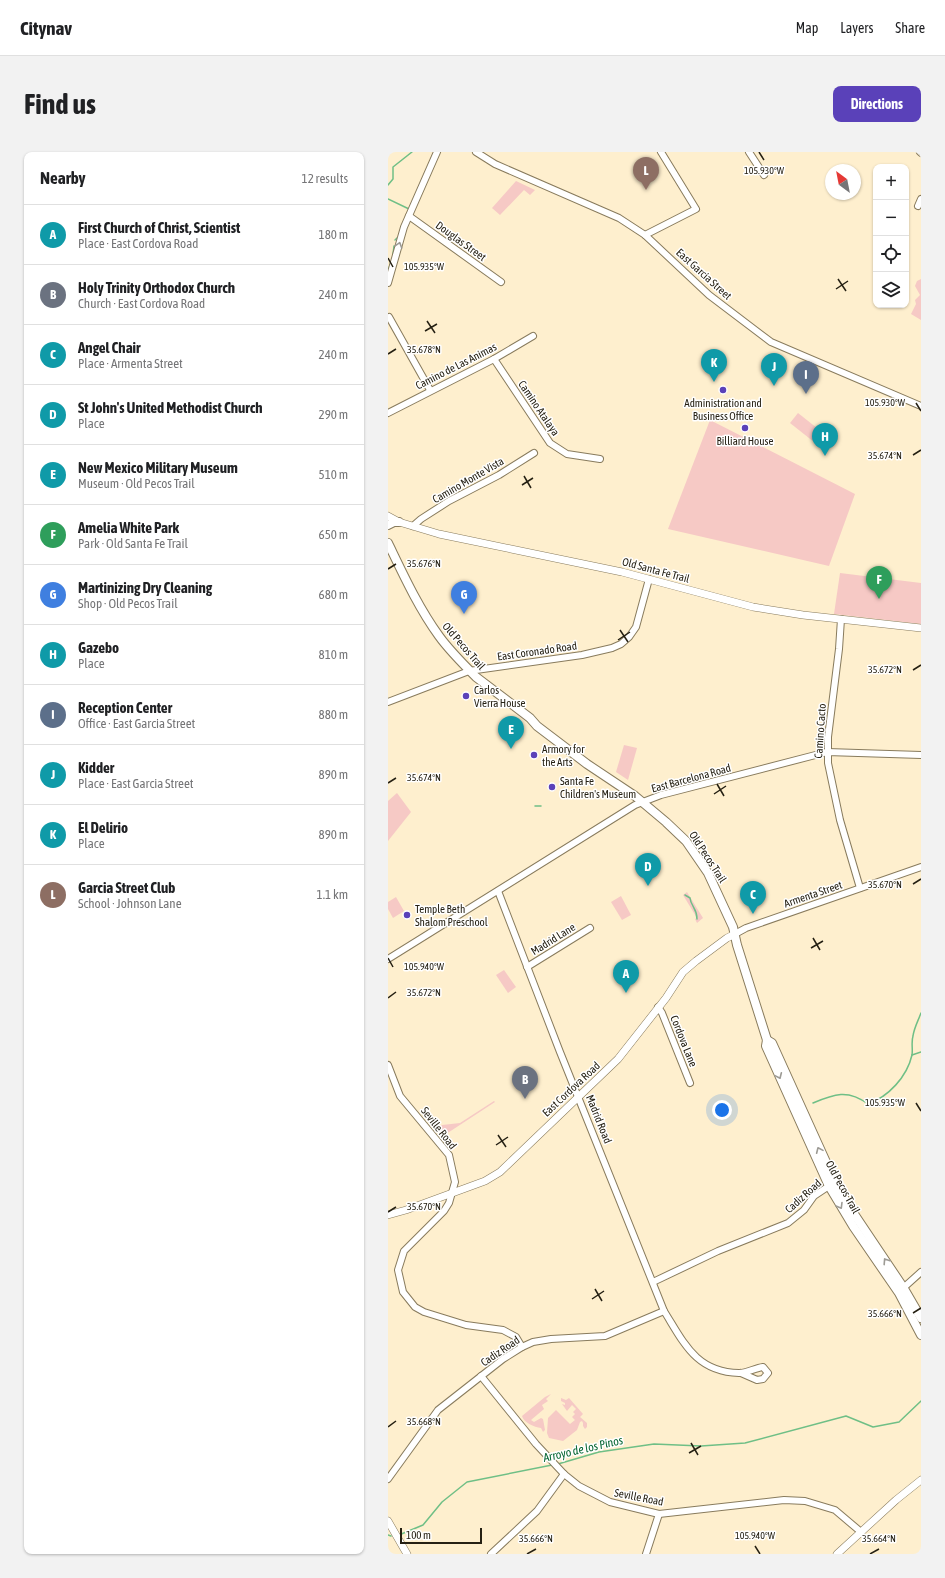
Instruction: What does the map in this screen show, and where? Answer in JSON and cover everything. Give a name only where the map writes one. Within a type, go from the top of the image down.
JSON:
[{"type":"main road","points":[[388,525],[394,522],[399,522]]},
{"type":"main road","name":"Old Pecos Trail","points":[[388,543],[406,580],[429,621],[439,636],[469,671],[530,718],[537,726],[588,764],[635,796],[686,840],[710,877],[733,926],[767,1040],[766,1046],[832,1184],[853,1226],[921,1318]]},
{"type":"main road","name":"Old Pecos Trail","points":[[901,1290],[921,1335]]},
{"type":"street","points":[[388,283],[404,227],[437,152]]},
{"type":"street","name":"East Garcia Street","points":[[476,152],[495,164],[619,218],[645,235],[710,295],[771,342],[921,406]]},
{"type":"street","points":[[645,235],[696,208],[661,152]]},
{"type":"street","points":[[749,152],[764,175]]},
{"type":"street","points":[[918,206],[921,200]]},
{"type":"street","name":"Douglas Street","points":[[410,216],[501,282]]},
{"type":"street","points":[[389,317],[430,390]]},
{"type":"street","name":"Camino de Las Animas","points":[[388,413],[430,390],[494,359],[533,336]]},
{"type":"street","name":"Camino Atalaya","points":[[494,359],[550,443],[567,454],[600,459]]},
{"type":"street","name":"Camino Monte Vista","points":[[413,526],[420,519],[449,501],[499,475],[534,453]]},
{"type":"street","name":"Old Santa Fe Trail","points":[[388,516],[399,522],[446,536],[613,570],[753,607],[921,628]]},
{"type":"street","name":"East Coronado Road","points":[[388,702],[469,671],[582,656],[621,644],[629,637],[636,627],[649,579]]},
{"type":"street","name":"Camino Cacto","points":[[841,619],[828,763],[840,820],[860,888]]},
{"type":"street","name":"East Barcelona Road","points":[[388,959],[635,805],[661,796],[828,752],[921,755]]},
{"type":"street","name":"Armenta Street","points":[[735,934],[746,928],[921,867]]},
{"type":"street","name":"Madrid Road","points":[[498,891],[664,1311],[687,1349],[694,1356],[711,1367],[741,1373]]},
{"type":"street","name":"Madrid Lane","points":[[527,967],[590,928]]},
{"type":"street","name":"East Cordova Road","points":[[388,1215],[453,1193],[495,1175],[618,1059],[683,972],[726,938],[735,934]]},
{"type":"street","name":"Cordova Lane","points":[[658,1007],[662,1013],[690,1083]]},
{"type":"street","name":"Seville Road","points":[[388,1065],[400,1096],[449,1155],[455,1182],[453,1193],[444,1211],[404,1251],[398,1270],[403,1292],[415,1307],[424,1312],[466,1325],[503,1330],[516,1337],[522,1347]]},
{"type":"street","name":"Cadiz Road","points":[[653,1282],[712,1253],[788,1223],[804,1210],[814,1196],[832,1184]]},
{"type":"street","points":[[901,1290],[921,1272]]},
{"type":"street","name":"Cadiz Road","points":[[388,1479],[438,1410],[503,1359],[522,1347],[533,1342],[551,1339],[605,1336],[664,1311]]},
{"type":"street","name":"Seville Road","points":[[481,1376],[536,1444],[564,1474],[579,1486],[610,1502],[659,1514],[784,1500],[805,1501],[836,1510],[861,1532]]},
{"type":"street","points":[[491,1554],[537,1511],[564,1474]]},
{"type":"street","points":[[838,1554],[896,1500],[921,1480]]},
{"type":"street","points":[[646,1554],[659,1514]]},
{"type":"street","points":[[388,1521],[407,1554]]},
{"type":"shaded area","points":[[516,181],[535,190],[530,195],[524,190],[500,215],[492,208]]},
{"type":"shaded area","points":[[921,279],[921,320],[911,314],[916,304],[915,300],[920,295],[915,286],[917,281]]},
{"type":"shaded area","points":[[798,413],[822,432],[814,442],[790,423]]},
{"type":"shaded area","points":[[710,420],[855,494],[829,566],[668,529]]},
{"type":"shaded area","points":[[840,573],[921,583],[921,624],[834,614]]},
{"type":"shaded area","points":[[624,745],[637,748],[628,780],[616,772]]},
{"type":"shaded area","points":[[397,793],[411,812],[388,841],[388,801]]},
{"type":"shaded area","points":[[687,892],[703,918],[697,923],[695,919],[697,918],[683,895]]},
{"type":"shaded area","points":[[621,896],[631,915],[622,920],[611,902]]},
{"type":"shaded area","points":[[396,897],[404,911],[393,918],[388,909],[388,902]]},
{"type":"shaded area","points":[[504,970],[516,987],[508,993],[496,975]]},
{"type":"shaded area","points":[[494,1101],[495,1102],[443,1136],[437,1130],[442,1125],[460,1123]]},
{"type":"shaded area","points":[[551,1394],[546,1399],[548,1401],[542,1405],[544,1409],[531,1420],[534,1422],[541,1418],[543,1419],[545,1430],[543,1432],[541,1428],[527,1423],[522,1416],[545,1397]]},
{"type":"shaded area","points":[[561,1398],[566,1400],[569,1398],[583,1414],[580,1417],[587,1423],[587,1427],[585,1429],[582,1421],[580,1422],[577,1430],[563,1441],[549,1438],[547,1433],[548,1418],[556,1410],[570,1424],[575,1420],[572,1417],[575,1414],[573,1412],[576,1409],[572,1405],[567,1411],[562,1404],[565,1405],[565,1403],[561,1401]]},
{"type":"waterway","points":[[388,185],[393,179],[393,167],[412,152]]},
{"type":"waterway","points":[[388,199],[409,209]]},
{"type":"waterway","points":[[393,254],[394,246]]},
{"type":"waterway","points":[[388,271],[391,262]]},
{"type":"waterway","points":[[535,806],[541,806]]},
{"type":"waterway","points":[[685,895],[690,898],[696,912],[697,919]]},
{"type":"waterway","points":[[813,1103],[841,1094],[854,1096],[868,1104],[883,1096],[896,1085],[906,1071],[912,1055],[912,1041],[915,1027],[921,1013]]},
{"type":"waterway","points":[[912,1055],[921,1052]]},
{"type":"waterway","name":"Arroyo de los Pinos","points":[[558,1464],[599,1452],[654,1444],[701,1446],[745,1443],[846,1416],[873,1427],[899,1422],[921,1401]]},
{"type":"waterway","name":"Arroyo de los Pinos","points":[[399,1535],[423,1525],[442,1502],[467,1482],[552,1465]]},
{"type":"place","name":"Garcia Street Club","points":[[646,190]]},
{"type":"place","name":"El Delirio","points":[[714,382]]},
{"type":"place","name":"Kidder","points":[[774,386]]},
{"type":"place","name":"Administration and Business Office","points":[[723,390]]},
{"type":"place","name":"Reception Center","points":[[806,394]]},
{"type":"place","name":"Billiard House","points":[[745,428]]},
{"type":"place","name":"Gazebo","points":[[825,456]]},
{"type":"place","name":"Amelia White Park","points":[[879,599]]},
{"type":"place","name":"Martinizing Dry Cleaning","points":[[464,614]]},
{"type":"place","name":"Carlos Vierra House","points":[[466,696]]},
{"type":"place","name":"New Mexico Military Museum","points":[[511,749]]},
{"type":"place","name":"Armory for the Arts","points":[[534,755]]},
{"type":"place","name":"Santa Fe Children's Museum","points":[[552,787]]},
{"type":"place","name":"St John's United Methodist Church","points":[[648,886]]},
{"type":"place","name":"Angel Chair","points":[[753,914]]},
{"type":"place","name":"Temple Beth Shalom Preschool","points":[[407,915]]},
{"type":"place","name":"First Church of Christ, Scientist","points":[[626,993]]},
{"type":"place","name":"Holy Trinity Orthodox Church","points":[[525,1099]]}]
